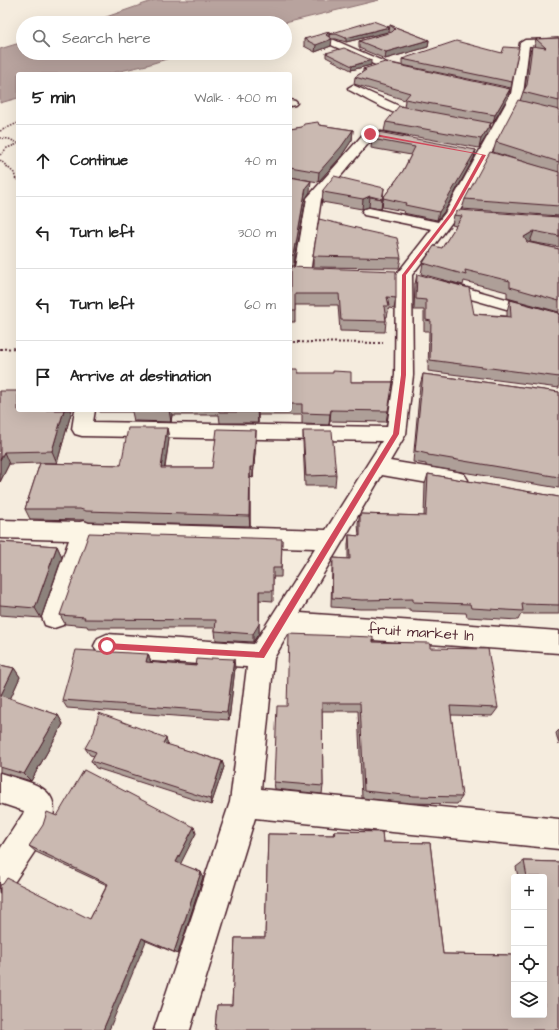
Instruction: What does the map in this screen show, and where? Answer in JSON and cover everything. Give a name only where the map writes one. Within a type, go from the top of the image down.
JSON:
[{"type":"street","points":[[332,42],[384,65],[422,74]]},
{"type":"street","points":[[172,1030],[245,802],[261,656],[396,434],[411,376],[405,343],[409,278],[453,219],[484,155],[491,128],[513,99],[525,43],[559,42]]},
{"type":"street","points":[[328,53],[360,44]]},
{"type":"street","points":[[371,69],[405,58]]},
{"type":"street","points":[[353,88],[405,113],[436,118]]},
{"type":"street","points":[[303,273],[314,198],[370,134],[416,142]]},
{"type":"street","points":[[308,186],[322,189]]},
{"type":"street","points":[[369,212],[453,219]]},
{"type":"street","points":[[409,278],[559,318]]},
{"type":"street","points":[[85,412],[82,429],[396,434]]},
{"type":"street","points":[[376,466],[475,483]]},
{"type":"street","points":[[0,528],[331,539]]},
{"type":"street","points":[[54,617],[84,530]]},
{"type":"street","name":"fruit market ln","points":[[282,623],[559,642]]},
{"type":"street","points":[[107,646],[261,656]]},
{"type":"street","points":[[0,788],[33,799],[39,804],[38,819],[0,876]]},
{"type":"street","points":[[245,802],[559,834]]},
{"type":"path","points":[[0,130],[16,124]]},
{"type":"path","points":[[0,138],[9,139],[16,142]]},
{"type":"path","points":[[0,155],[7,148],[16,144]]},
{"type":"path","points":[[0,160],[14,173],[16,180]]},
{"type":"path","points":[[292,342],[405,343]]},
{"type":"path","points":[[0,349],[16,348]]},
{"type":"shaded area","points":[[155,0],[379,0],[292,21],[292,16],[109,16]]},
{"type":"shaded area","points":[[16,44],[16,60],[163,60],[116,72],[16,72],[16,99],[0,103],[0,49]]},
{"type":"building","points":[[373,21],[389,27],[346,38],[336,34],[329,34]]},
{"type":"building","points":[[390,25],[429,40],[386,52],[359,41],[392,32],[395,29]]},
{"type":"building","points":[[329,32],[326,35],[332,39],[316,45],[304,39]]},
{"type":"building","points":[[559,38],[559,101],[523,92],[527,85],[532,46],[546,48],[536,39]]},
{"type":"building","points":[[456,41],[502,53],[504,47],[519,48],[512,82],[402,59]]},
{"type":"building","points":[[344,48],[371,60],[352,66],[326,53]]},
{"type":"building","points":[[385,62],[510,89],[495,115],[405,99],[410,93],[355,77],[366,70],[363,69]]},
{"type":"building","points":[[518,100],[559,110],[559,162],[496,142]]},
{"type":"building","points":[[399,106],[491,123],[481,139],[386,122]]},
{"type":"building","points":[[318,122],[319,125],[353,130],[341,147],[319,172],[292,167],[292,129],[302,127],[304,124]]},
{"type":"building","points":[[378,132],[476,150],[439,212],[405,205],[406,203],[383,198],[403,171],[415,147],[372,139]]},
{"type":"building","points":[[490,152],[559,172],[559,206],[465,199]]},
{"type":"building","points":[[334,176],[384,188],[382,199],[370,196],[363,199],[323,192]]},
{"type":"building","points":[[292,177],[311,181],[306,187],[294,255],[292,255]]},
{"type":"building","points":[[458,210],[559,217],[559,236],[534,231],[524,237],[527,242],[559,249],[559,301],[510,287],[510,281],[465,270],[466,275],[423,263],[434,246],[442,248],[462,216],[454,215]]},
{"type":"building","points":[[319,219],[397,238],[401,258],[313,256]]},
{"type":"building","points":[[292,267],[396,271],[396,298],[387,297],[389,306],[384,306],[386,321],[341,320],[339,294],[295,294],[295,311],[292,311]]},
{"type":"building","points":[[417,274],[469,288],[474,314],[511,317],[510,300],[559,313],[559,377],[430,360],[431,321],[426,320],[426,300],[416,299]]},
{"type":"building","points":[[292,369],[298,369],[298,373],[333,373],[333,371],[351,372],[351,382],[393,382],[388,411],[331,410],[330,414],[302,413],[302,404],[292,404]]},
{"type":"building","points":[[423,374],[559,392],[559,477],[428,455],[415,451]]},
{"type":"building","points":[[0,391],[16,391],[16,412],[63,412],[52,451],[4,452],[0,460]]},
{"type":"building","points":[[128,428],[167,428],[161,468],[212,468],[217,429],[256,430],[253,467],[250,467],[249,516],[86,511],[80,509],[25,509],[40,463],[121,465]]},
{"type":"building","points":[[303,431],[332,431],[336,475],[306,476]]},
{"type":"building","points":[[428,474],[559,497],[559,605],[522,604],[523,611],[471,608],[470,604],[413,602],[413,599],[362,600],[332,598],[333,558],[350,559],[349,535],[360,536],[360,514],[426,516]]},
{"type":"building","points":[[89,533],[282,539],[281,568],[273,568],[273,591],[259,591],[259,624],[253,634],[215,631],[216,620],[84,619],[85,617],[60,615]]},
{"type":"building","points":[[0,542],[57,546],[35,608],[0,605]]},
{"type":"building","points":[[289,634],[373,637],[373,642],[430,643],[430,648],[488,649],[498,708],[450,706],[462,797],[414,796],[364,791],[360,703],[322,703],[323,786],[274,782],[277,706],[287,706]]},
{"type":"building","points":[[76,650],[148,654],[146,662],[196,666],[197,659],[234,659],[227,712],[62,700]]},
{"type":"building","points":[[0,665],[14,668],[1,695],[58,715],[24,774],[0,767]]},
{"type":"building","points":[[99,713],[166,738],[163,743],[222,761],[210,799],[91,761],[96,752],[85,748],[94,732]]},
{"type":"building","points":[[84,770],[194,827],[176,862],[201,872],[174,952],[142,938],[103,1030],[0,1030],[0,885],[3,884],[7,878],[90,919],[108,884],[29,846],[43,825],[47,812],[57,816]]},
{"type":"building","points":[[334,831],[382,832],[383,842],[430,843],[443,954],[511,955],[511,1018],[547,1018],[547,874],[526,874],[524,861],[559,862],[559,1030],[215,1030],[217,1005],[232,1005],[235,938],[265,938],[268,834],[335,835]]},
{"type":"route","points":[[107,646],[261,656],[396,434],[404,375],[404,275],[451,214],[484,155],[370,134]]}]
